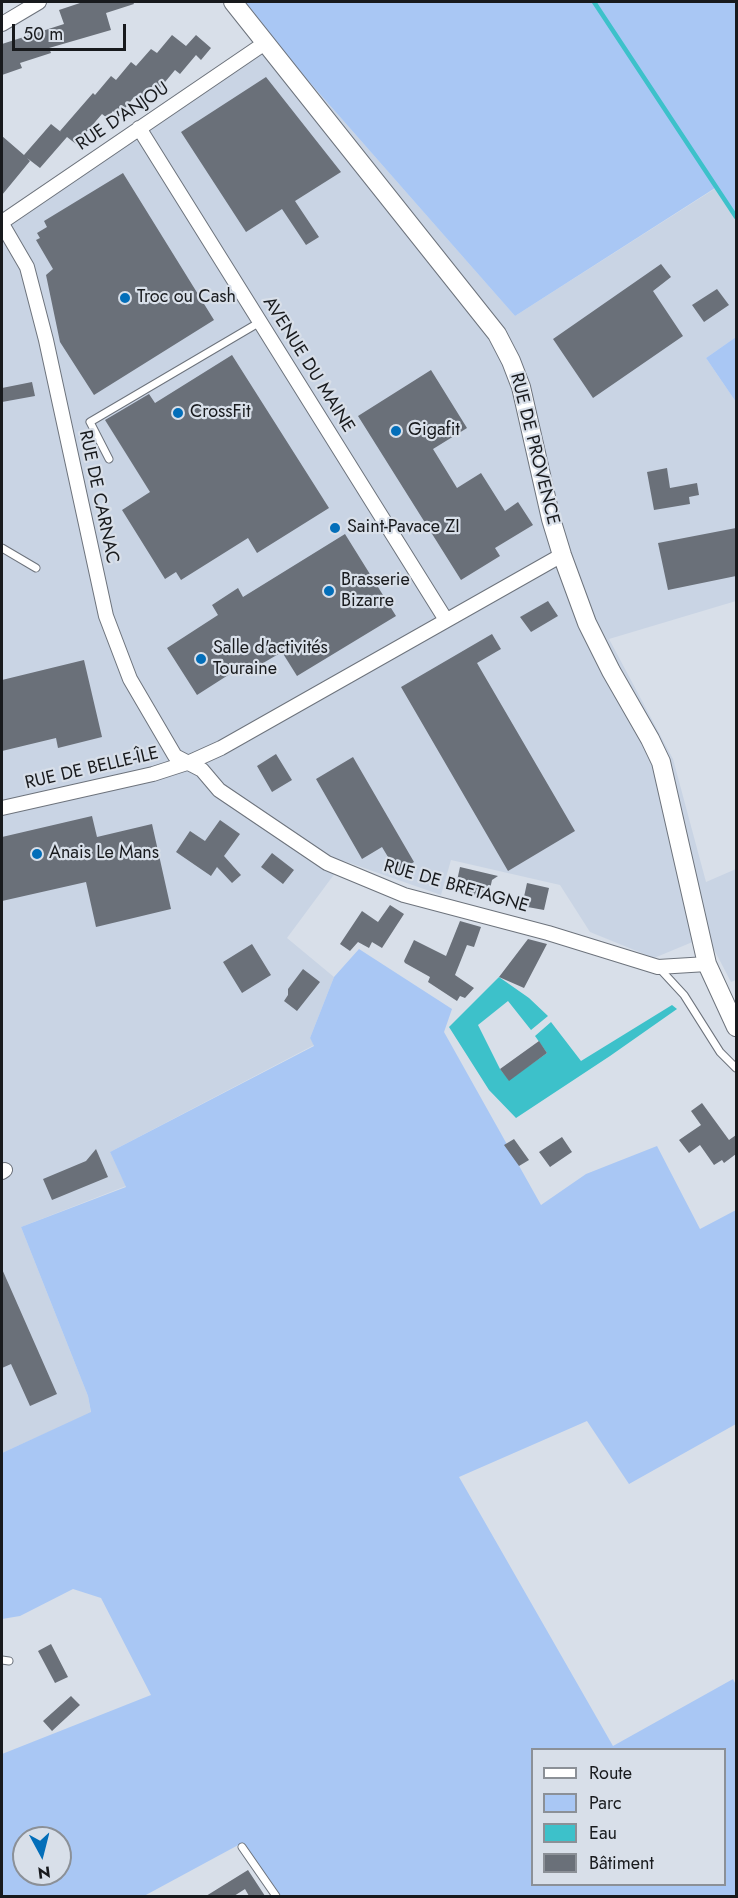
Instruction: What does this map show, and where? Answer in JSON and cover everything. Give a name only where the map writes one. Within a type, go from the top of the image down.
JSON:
[{"type":"street","points":[[2,24],[39,2]]},
{"type":"street","name":"RUE DE PROVENCE","points":[[233,2],[497,334],[511,361],[521,387],[551,519],[562,555],[587,623],[610,671],[661,762],[707,964],[736,1027]]},
{"type":"street","name":"RUE D'ANJOU","points":[[2,223],[265,43]]},
{"type":"street","name":"AVENUE DU MAINE","points":[[140,128],[446,620]]},
{"type":"street","name":"RUE DE CARNAC","points":[[2,223],[27,267],[46,340],[106,616],[136,689],[175,756],[190,762]]},
{"type":"street","name":"RUE DE BELLE-ÎLE","points":[[2,808],[153,774],[190,762],[221,748],[562,555]]},
{"type":"street","name":"RUE DE BRETAGNE","points":[[190,762],[202,770],[219,790],[327,863],[404,895],[548,933],[658,967],[707,964]]},
{"type":"lane","points":[[109,459],[90,422],[260,322]]},
{"type":"lane","points":[[2,548],[36,568]]},
{"type":"lane","points":[[658,967],[684,995],[720,1052],[736,1068]]},
{"type":"lane","points":[[242,1847],[276,1896]]},
{"type":"shaded area","points":[[268,35],[515,316],[716,188],[736,216],[736,337],[706,358],[736,402],[736,601],[609,639],[673,759],[706,882],[736,869],[736,980],[731,982],[707,936],[654,958],[590,932],[560,885],[451,860],[441,895],[344,861],[287,938],[334,977],[310,1038],[314,1045],[110,1152],[126,1186],[21,1227],[88,1396],[91,1413],[2,1453],[2,214]]},
{"type":"green space","points":[[242,2],[736,2],[736,217],[715,188],[515,316],[268,35]]},
{"type":"green space","points":[[736,337],[736,402],[706,358]]},
{"type":"green space","points":[[359,949],[452,1009],[444,1032],[541,1205],[586,1174],[657,1146],[700,1229],[736,1210],[736,1424],[629,1484],[587,1421],[459,1477],[613,1746],[733,1679],[736,1685],[736,1896],[281,1896],[242,1843],[144,1896],[2,1896],[2,1754],[151,1695],[101,1598],[73,1589],[20,1616],[2,1619],[2,1453],[91,1412],[88,1396],[21,1227],[126,1187],[110,1152],[314,1046],[310,1038],[334,977]]},
{"type":"water","points":[[499,977],[529,998],[548,1016],[531,1030],[508,1001],[478,1025],[500,1069],[509,1080],[547,1053],[535,1036],[551,1022],[581,1061],[672,1005],[677,1009],[516,1118],[489,1090],[449,1027]]},
{"type":"building","points":[[83,2],[133,2],[134,4],[106,13],[111,30],[49,48],[51,53],[20,63],[22,68],[2,75],[2,44],[64,24],[59,10]]},
{"type":"building","points":[[172,35],[186,46],[196,35],[211,48],[201,60],[196,55],[180,74],[175,70],[160,88],[155,83],[139,102],[134,97],[119,116],[113,111],[107,118],[102,114],[76,144],[67,137],[40,168],[27,158],[30,161],[2,195],[2,136],[24,155],[51,124],[61,132],[93,93],[95,95],[111,76],[116,80],[131,62],[136,66],[151,49],[157,53]]},
{"type":"building","points":[[266,77],[341,172],[295,201],[319,237],[306,245],[282,209],[246,232],[181,132]]},
{"type":"building","name":"Troc ou Cash","points":[[123,173],[214,320],[94,395],[60,342],[46,275],[53,269],[36,240],[40,238],[37,233],[47,227],[44,221]]},
{"type":"building","points":[[661,264],[671,277],[653,291],[683,336],[593,398],[553,339]]},
{"type":"building","points":[[717,289],[729,305],[704,322],[692,305]]},
{"type":"building","points":[[232,355],[329,508],[257,553],[248,538],[181,580],[176,572],[165,579],[122,510],[150,492],[105,420],[149,394],[155,403]]},
{"type":"building","points":[[431,370],[467,428],[433,449],[457,488],[481,473],[505,511],[518,502],[533,525],[495,548],[500,556],[461,580],[358,416]]},
{"type":"building","points":[[32,382],[35,396],[2,402],[2,388]]},
{"type":"building","points":[[667,468],[670,488],[697,483],[699,495],[689,497],[690,504],[654,510],[647,472]]},
{"type":"building","points":[[736,528],[736,576],[668,590],[658,543]]},
{"type":"building","points":[[345,534],[396,616],[297,676],[282,652],[251,670],[247,663],[197,695],[167,648],[218,615],[212,605],[238,588],[243,597]]},
{"type":"building","points":[[548,601],[558,616],[531,632],[520,617]]},
{"type":"building","points":[[492,634],[501,649],[477,663],[575,831],[508,871],[401,687]]},
{"type":"building","points":[[84,660],[102,737],[58,748],[56,738],[2,751],[2,680]]},
{"type":"building","points":[[276,754],[292,780],[272,792],[257,766]]},
{"type":"building","points":[[353,757],[414,862],[397,872],[382,847],[362,859],[316,779]]},
{"type":"building","points":[[92,816],[97,837],[152,824],[171,909],[96,927],[86,882],[2,901],[2,837]]},
{"type":"building","points":[[220,820],[240,834],[224,856],[241,875],[232,883],[217,867],[211,876],[176,852],[190,831],[205,841]]},
{"type":"building","points":[[272,853],[294,870],[283,884],[261,867]]},
{"type":"building","points":[[460,867],[498,876],[492,880],[488,898],[455,890]]},
{"type":"building","points":[[527,883],[549,888],[544,910],[522,906]]},
{"type":"building","points":[[390,905],[404,914],[382,948],[372,942],[369,948],[358,942],[350,951],[340,944],[362,911],[378,922]]},
{"type":"building","points":[[460,921],[481,927],[474,947],[467,945],[455,975],[474,988],[465,998],[460,996],[457,1001],[428,982],[430,977],[404,961],[414,940],[446,956]]},
{"type":"building","points":[[528,939],[547,944],[524,988],[499,977]]},
{"type":"building","points":[[252,944],[271,975],[242,993],[223,962]]},
{"type":"building","points":[[303,969],[320,982],[297,1011],[284,1001],[288,995],[288,989]]},
{"type":"building","points":[[539,1041],[547,1053],[509,1081],[500,1069]]},
{"type":"building","points":[[702,1103],[729,1140],[736,1135],[736,1154],[724,1163],[722,1160],[714,1165],[700,1145],[689,1153],[679,1140],[701,1125],[691,1111]]},
{"type":"building","points":[[562,1137],[572,1152],[550,1167],[539,1152]]},
{"type":"building","points":[[514,1139],[529,1160],[519,1166],[504,1145]]},
{"type":"building","points":[[96,1149],[108,1177],[52,1200],[43,1179],[86,1161]]},
{"type":"building","points":[[2,1269],[57,1394],[30,1406],[11,1364],[2,1368]]},
{"type":"building","points":[[51,1644],[68,1677],[55,1683],[38,1651]]},
{"type":"building","points":[[71,1696],[80,1705],[52,1731],[43,1721]]},
{"type":"building","points":[[248,1870],[265,1896],[249,1896],[245,1889],[234,1896],[206,1896]]},
{"type":"waterway","points":[[594,2],[736,217]]},
{"type":"place","name":"Troc ou Cash","points":[[125,298]]},
{"type":"place","name":"CrossFit","points":[[178,413]]},
{"type":"place","name":"Gigafit","points":[[396,431]]},
{"type":"place","name":"Saint-Pavace ZI","points":[[335,528]]},
{"type":"place","name":"Brasserie Bizarre","points":[[329,591]]},
{"type":"place","name":"Salle d'activités Touraine","points":[[201,659]]},
{"type":"place","name":"Anais Le Mans","points":[[37,854]]}]
